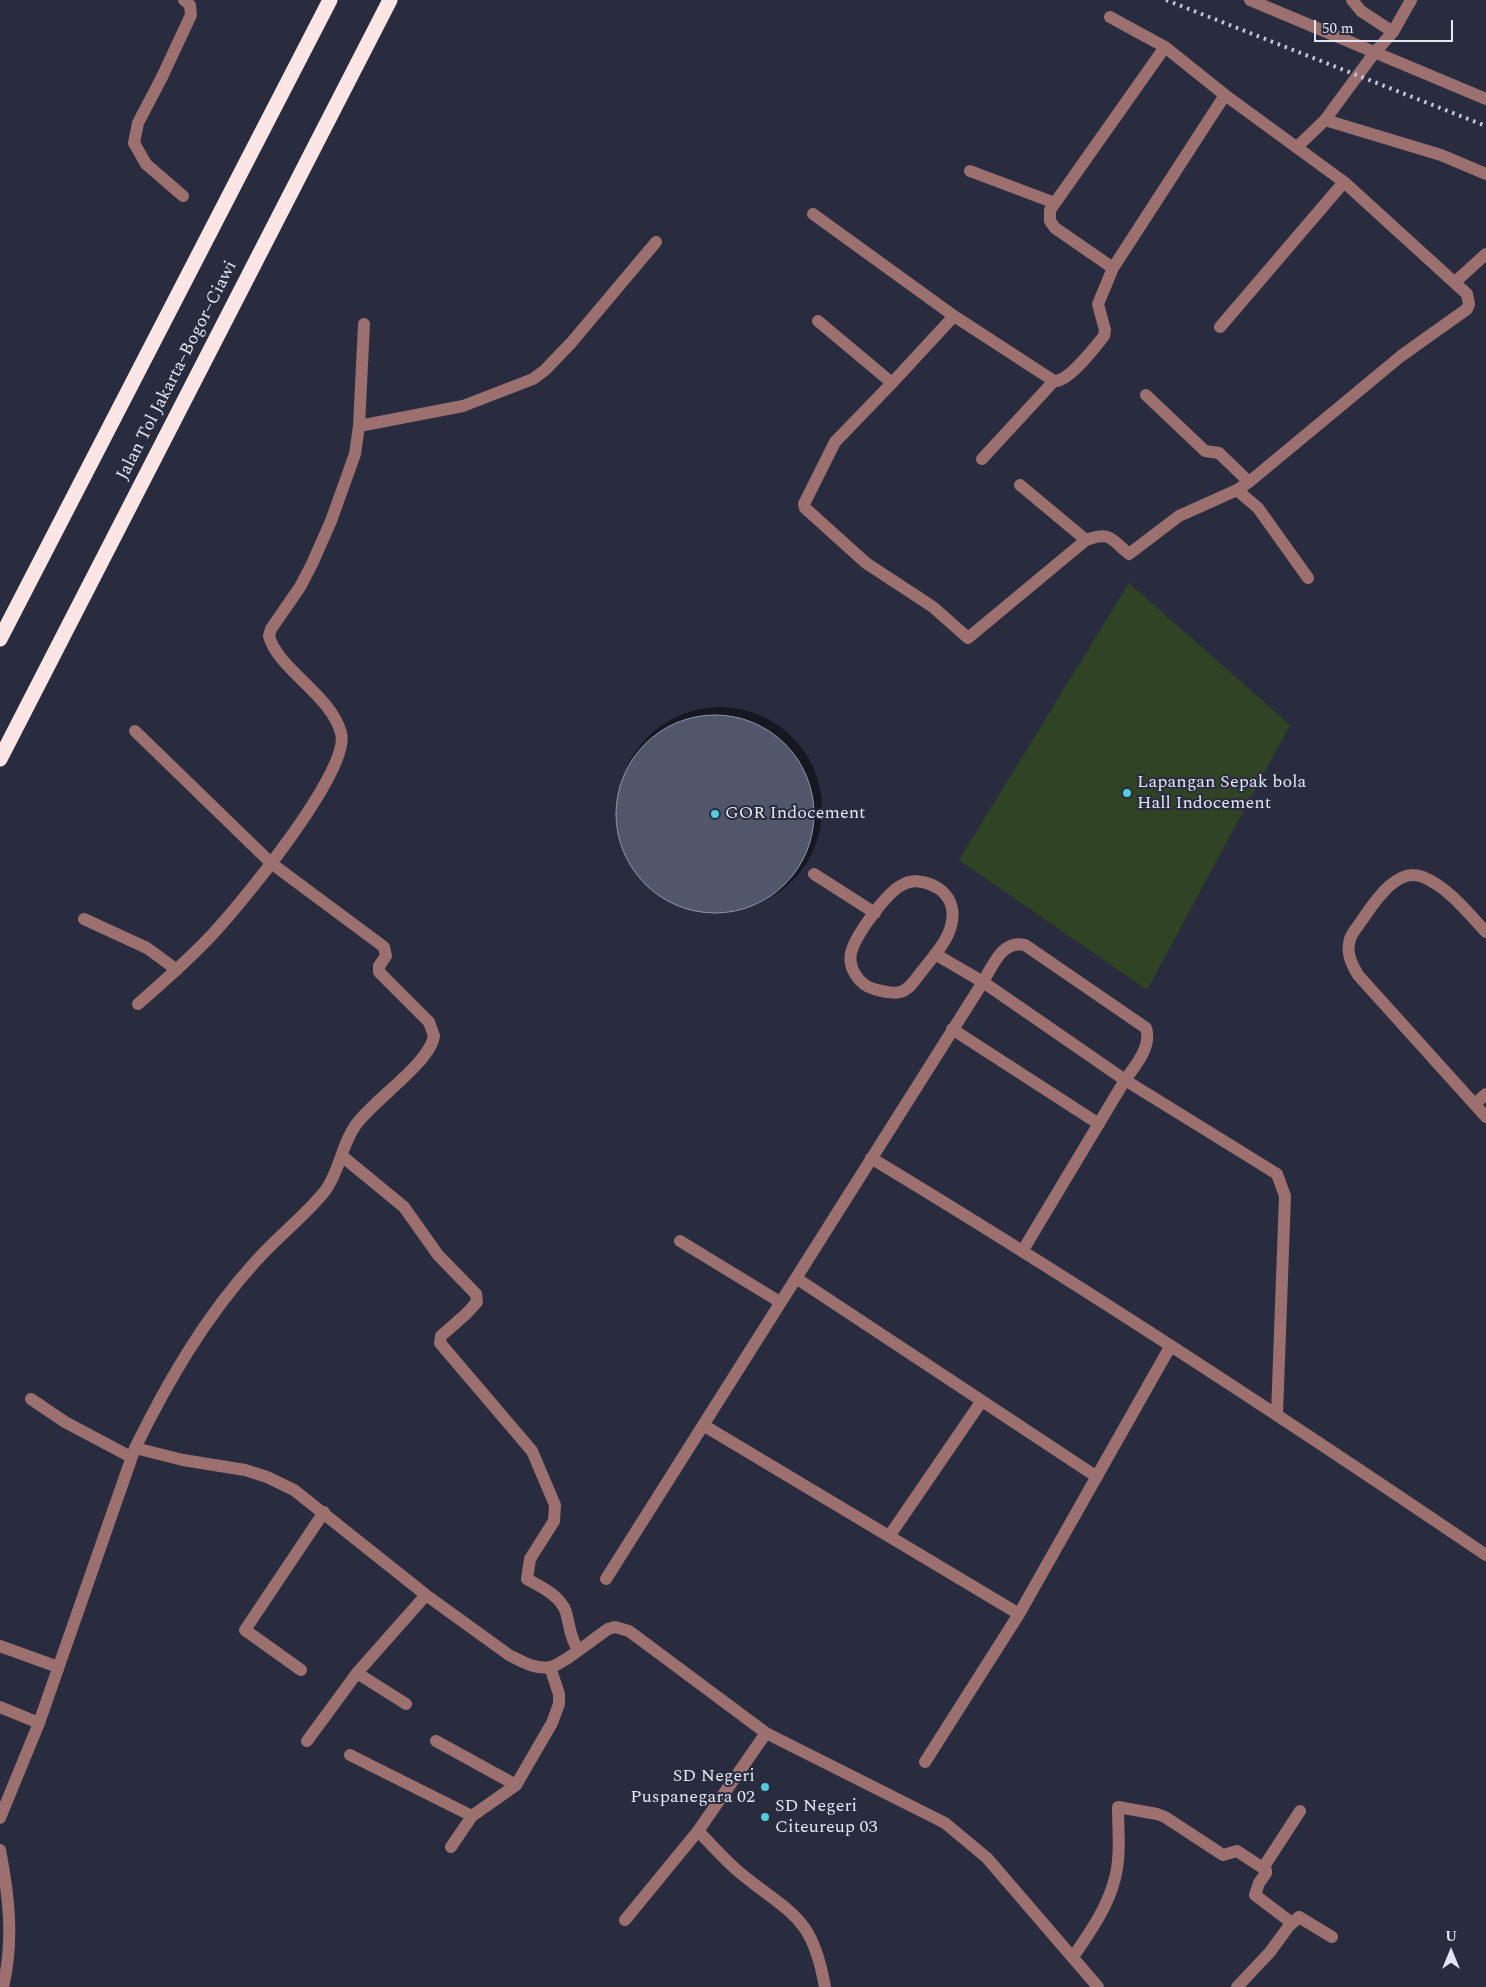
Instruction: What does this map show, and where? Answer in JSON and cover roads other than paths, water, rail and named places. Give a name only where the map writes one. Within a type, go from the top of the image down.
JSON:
[{"type":"highway","name":"Jalan Tol Jakarta–Bogor–Ciawi","points":[[0,639],[330,0]]},
{"type":"highway","name":"Jalan Tol Jakarta–Bogor–Ciawi","points":[[0,759],[390,0]]},
{"type":"street","points":[[183,196],[146,164],[134,143],[138,123],[162,78],[191,15],[190,5],[184,0]]},
{"type":"street","points":[[1250,0],[1486,100]]},
{"type":"street","points":[[1352,0],[1360,11],[1393,32]]},
{"type":"street","points":[[1297,147],[1325,120],[1375,52],[1393,32],[1411,0]]},
{"type":"street","points":[[954,316],[835,442],[804,501],[806,508],[866,563],[933,607],[968,638],[1086,540],[1100,535],[1107,535],[1129,554],[1179,516],[1237,490],[1401,356],[1467,310],[1469,304],[1467,294],[1344,182],[1225,95],[1165,47],[1110,17]]},
{"type":"street","points":[[1114,268],[1055,228],[1050,221],[1050,210],[1165,47]]},
{"type":"street","points":[[982,459],[1054,381],[1060,380],[1071,373],[1104,336],[1106,330],[1098,304],[1114,268],[1225,95]]},
{"type":"street","points":[[1325,120],[1441,155],[1486,174]]},
{"type":"street","points":[[970,171],[1055,202]]},
{"type":"street","points":[[1220,327],[1344,182]]},
{"type":"street","points":[[814,214],[954,316],[1054,381]]},
{"type":"street","points":[[359,426],[463,406],[533,379],[545,370],[571,343],[656,242]]},
{"type":"street","points":[[1455,282],[1486,254]]},
{"type":"street","points":[[818,322],[892,383]]},
{"type":"street","points":[[138,1004],[177,970],[255,886],[320,794],[341,754],[343,738],[336,721],[326,705],[280,655],[270,636],[271,629],[300,587],[331,521],[355,454],[359,426],[364,324]]},
{"type":"street","points":[[1146,395],[1205,450],[1219,453],[1249,482]]},
{"type":"street","points":[[1020,485],[1086,540]]},
{"type":"street","points":[[1237,490],[1258,508],[1308,578]]},
{"type":"street","points":[[0,1818],[39,1723],[133,1452],[165,1387],[200,1332],[255,1262],[324,1192],[332,1180],[353,1128],[371,1105],[409,1072],[434,1040],[434,1032],[429,1022],[379,972],[379,966],[386,956],[384,947],[271,863],[135,731]]},
{"type":"street","points":[[814,874],[875,913]]},
{"type":"street","points":[[1486,932],[1450,894],[1423,876],[1412,875],[1400,879],[1383,893],[1350,938],[1348,951],[1350,960],[1358,975],[1486,1117]]},
{"type":"street","points":[[921,881],[938,886],[947,895],[952,906],[951,927],[935,954],[909,987],[902,992],[873,989],[854,973],[851,963],[851,952],[888,896],[903,884],[921,881]]},
{"type":"street","points":[[84,919],[147,948],[177,970]]},
{"type":"street","points":[[606,1579],[982,982],[1006,946],[1015,943],[1025,945],[1146,1028],[1147,1044],[1023,1250]]},
{"type":"street","points":[[935,954],[982,982],[1125,1080],[1277,1174],[1282,1182],[1285,1196],[1277,1414]]},
{"type":"street","points":[[952,1029],[1099,1124]]},
{"type":"street","points":[[1475,1104],[1486,1094]]},
{"type":"street","points":[[342,1156],[404,1207],[438,1255],[476,1294],[477,1302],[441,1336],[440,1344],[532,1451],[555,1504],[554,1521],[530,1559],[527,1579],[552,1593],[557,1599],[565,1611],[567,1625],[578,1650]]},
{"type":"street","points":[[871,1158],[1023,1250],[1277,1414],[1486,1555]]},
{"type":"street","points":[[680,1241],[780,1302]]},
{"type":"street","points":[[796,1278],[1097,1478]]},
{"type":"street","points":[[925,1762],[1019,1614],[1170,1346]]},
{"type":"street","points":[[31,1399],[65,1422],[133,1452],[267,1477],[294,1490],[324,1512],[426,1596],[509,1655],[536,1667],[550,1667],[608,1629],[615,1627],[629,1631],[766,1733],[945,1823],[987,1858],[1098,1987]]},
{"type":"street","points":[[890,1535],[981,1402]]},
{"type":"street","points":[[703,1425],[890,1535],[1019,1614]]},
{"type":"street","points":[[301,1670],[244,1630],[324,1512]]},
{"type":"street","points":[[307,1741],[357,1673],[426,1596]]},
{"type":"street","points":[[0,1646],[58,1667]]},
{"type":"street","points":[[451,1846],[472,1816],[516,1785],[558,1712],[559,1694],[550,1667]]},
{"type":"street","points":[[357,1673],[406,1704]]},
{"type":"street","points":[[0,1707],[39,1723]]},
{"type":"street","points":[[625,1920],[698,1832],[766,1733]]},
{"type":"street","points":[[436,1741],[516,1785]]},
{"type":"street","points":[[350,1755],[472,1816]]},
{"type":"street","points":[[1074,1957],[1096,1923],[1113,1885],[1118,1854],[1118,1807],[1157,1814],[1178,1824],[1223,1855],[1237,1851],[1263,1868],[1266,1873],[1258,1883],[1254,1895],[1292,1923]]},
{"type":"street","points":[[1263,1868],[1300,1811]]},
{"type":"street","points":[[698,1832],[738,1871],[794,1912],[812,1937],[821,1964],[825,1987]]},
{"type":"street","points":[[0,1850],[9,1905],[3,1987]]},
{"type":"street","points":[[1237,1987],[1299,1917],[1332,1937]]},
{"type":"railway","points":[[1166,0],[1486,126]]},
{"type":"place","name":"Lapangan Sepak bola Hall Indocement","points":[[1127,793]]},
{"type":"place","name":"GOR Indocement","points":[[715,814]]},
{"type":"place","name":"SD Negeri Puspanegara 02","points":[[765,1787]]},
{"type":"place","name":"SD Negeri Citeureup 03","points":[[765,1817]]}]
